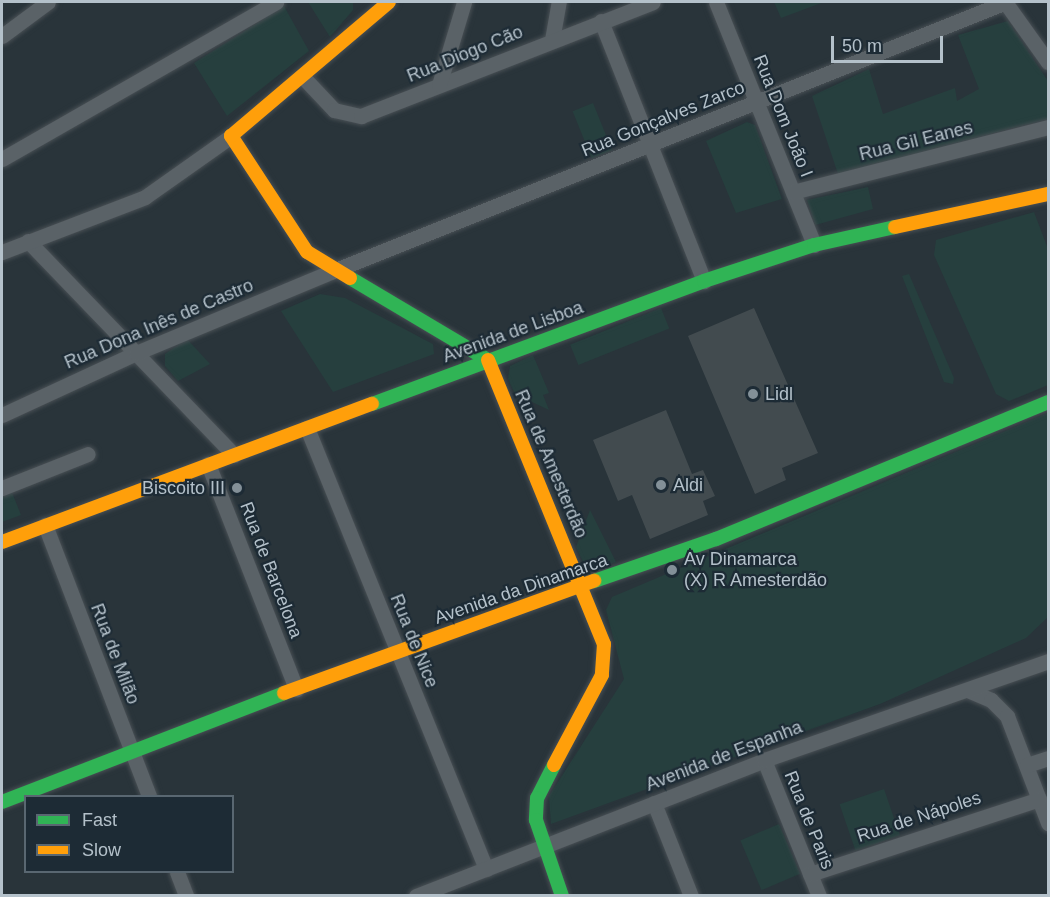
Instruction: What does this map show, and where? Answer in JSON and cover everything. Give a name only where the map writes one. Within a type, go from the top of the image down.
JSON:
[{"type":"main road","points":[[389,2],[372,8],[302,76],[231,136],[307,252],[333,272],[488,360]]},
{"type":"main road","name":"Avenida de Lisboa","points":[[2,542],[704,281],[814,245],[1048,194]]},
{"type":"main road","name":"Rua de Amesterdão","points":[[488,360],[584,587],[606,659],[542,782],[536,820],[562,896]]},
{"type":"main road","name":"Avenida da Dinamarca","points":[[3,798],[132,753],[397,650],[584,587],[716,539],[1048,402]]},
{"type":"street","points":[[2,36],[48,2]]},
{"type":"street","points":[[2,159],[276,2]]},
{"type":"street","points":[[439,85],[464,2]]},
{"type":"street","points":[[552,40],[559,2]]},
{"type":"street","name":"Rua Diogo Cão","points":[[302,76],[345,116],[361,116],[653,2]]},
{"type":"street","name":"Rua Dom João I","points":[[716,2],[814,245]]},
{"type":"street","points":[[1005,2],[1048,62]]},
{"type":"street","name":"Rua Gonçalves Zarco","points":[[333,272],[1005,2]]},
{"type":"street","points":[[601,21],[704,281]]},
{"type":"street","name":"Rua Gil Eanes","points":[[793,192],[1048,128]]},
{"type":"street","points":[[2,252],[145,198],[231,136]]},
{"type":"street","points":[[28,241],[234,455]]},
{"type":"street","name":"Rua Dona Inês de Castro","points":[[2,416],[136,353],[333,272]]},
{"type":"street","name":"Rua de Nice","points":[[307,428],[486,869]]},
{"type":"street","points":[[2,488],[88,454]]},
{"type":"street","name":"Rua de Barcelona","points":[[208,464],[296,689]]},
{"type":"street","name":"Rua de Milão","points":[[45,525],[149,795]]},
{"type":"street","name":"Avenida de Espanha","points":[[416,896],[432,893],[543,846],[764,760],[970,691],[1048,661]]},
{"type":"street","points":[[970,691],[1001,708],[1027,765],[1048,823]]},
{"type":"street","points":[[1027,765],[1048,758]]},
{"type":"street","name":"Rua de Paris","points":[[764,760],[819,896]]},
{"type":"street","name":"Rua de Nápoles","points":[[810,874],[1039,799]]},
{"type":"street","points":[[654,803],[690,896]]},
{"type":"street","points":[[177,873],[186,896]]},
{"type":"green space","points":[[308,2],[353,2],[353,10],[330,37]]},
{"type":"green space","points":[[774,2],[824,2],[781,18]]},
{"type":"green space","points":[[284,6],[309,51],[227,116],[194,63]]},
{"type":"green space","points":[[1008,21],[1048,81],[1048,119],[838,174],[812,96],[869,69],[883,114],[955,88],[957,101],[979,89],[958,35]]},
{"type":"green space","points":[[593,103],[612,150],[592,159],[573,111]]},
{"type":"green space","points":[[747,122],[755,125],[782,199],[736,213],[706,141]]},
{"type":"green space","points":[[868,187],[873,209],[815,225],[807,200]]},
{"type":"green space","points":[[1034,212],[1048,249],[1048,385],[1009,401],[996,394],[934,255],[936,240]]},
{"type":"green space","points":[[909,274],[954,378],[953,384],[944,382],[902,276]]},
{"type":"green space","points":[[320,294],[345,298],[433,344],[434,354],[333,392],[281,311]]},
{"type":"green space","points":[[661,308],[669,328],[578,365],[570,345]]},
{"type":"green space","points":[[187,339],[210,364],[178,381],[165,366],[165,354]]},
{"type":"green space","points":[[533,355],[549,393],[543,395],[549,410],[515,394],[508,379],[510,366]]},
{"type":"green space","points":[[1048,413],[1048,617],[1026,638],[880,704],[551,824],[549,796],[624,679],[606,610],[612,597]]},
{"type":"green space","points":[[11,490],[21,515],[2,522],[2,493]]},
{"type":"green space","points":[[590,510],[616,562],[592,570],[585,566],[576,547]]},
{"type":"green space","points":[[884,789],[900,835],[856,851],[840,804]]},
{"type":"green space","points":[[779,824],[800,874],[761,890],[740,840]]},
{"type":"building","name":"Lidl","points":[[754,308],[818,453],[782,468],[786,480],[755,494],[688,336]]},
{"type":"building","name":"Aldi","points":[[666,410],[692,474],[703,470],[715,496],[703,501],[708,515],[650,539],[632,495],[618,501],[593,440]]},
{"type":"traffic: fast","points":[[372,404],[704,281],[814,245],[895,227]]},
{"type":"traffic: fast","points":[[350,278],[488,360]]},
{"type":"traffic: fast","points":[[594,581],[716,539],[1048,402]]},
{"type":"traffic: fast","points":[[2,802],[284,693]]},
{"type":"traffic: fast","points":[[554,765],[537,798],[536,820],[562,896]]},
{"type":"traffic: slow","points":[[350,278],[307,252],[231,136],[389,2]]},
{"type":"traffic: slow","points":[[895,227],[1048,194]]},
{"type":"traffic: slow","points":[[488,360],[604,644],[602,675],[554,765]]},
{"type":"traffic: slow","points":[[2,542],[372,404]]},
{"type":"traffic: slow","points":[[284,693],[594,581]]},
{"type":"place","name":"Lidl","points":[[753,394]]},
{"type":"place","name":"Aldi","points":[[661,485]]},
{"type":"place","name":"Biscoito III","points":[[237,488]]},
{"type":"place","name":"Av Dinamarca (X) R Amesterdão","points":[[672,570]]}]
